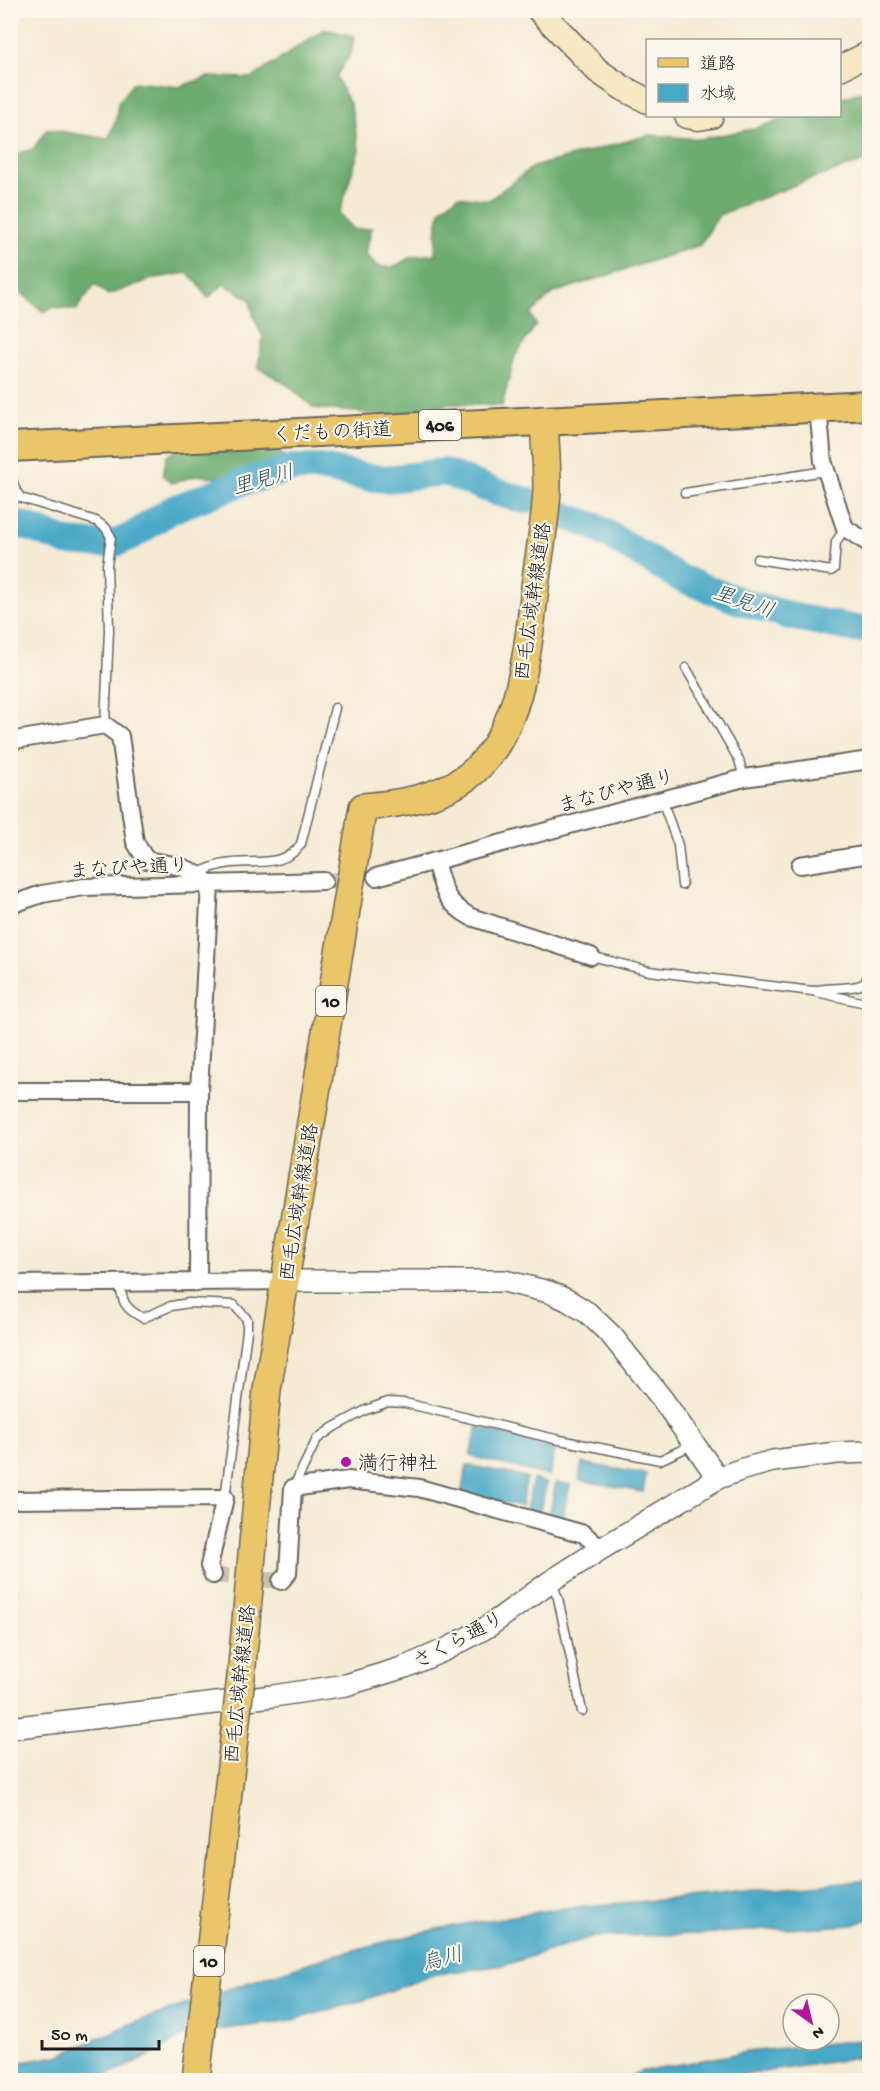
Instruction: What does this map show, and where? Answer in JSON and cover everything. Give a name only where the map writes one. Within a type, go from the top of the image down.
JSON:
[{"type":"highway","name":"くだもの街道","points":[[11,447],[870,405]]},
{"type":"main road","points":[[539,10],[598,70],[622,88],[646,100]]},
{"type":"main road","points":[[841,67],[870,52]]},
{"type":"main road","name":"西毛広域幹線道路","points":[[196,2080],[241,1676],[267,1390],[363,807],[393,805],[428,796],[453,786],[469,776],[489,755],[505,726],[521,679],[543,528],[547,488],[544,420]]},
{"type":"street","points":[[818,407],[825,471],[845,528],[870,544]]},
{"type":"street","points":[[10,741],[105,725],[120,736],[135,842],[141,854],[146,860],[185,867],[204,878],[199,1091],[198,1283]]},
{"type":"street","name":"まなびや通り","points":[[376,877],[744,778],[870,760]]},
{"type":"street","points":[[800,865],[870,855]]},
{"type":"street","points":[[435,861],[447,899],[457,909],[471,917],[591,956]]},
{"type":"street","name":"まなびや通り","points":[[10,905],[42,894],[84,887],[204,878],[324,881]]},
{"type":"street","points":[[10,1091],[199,1091]]},
{"type":"street","points":[[10,1284],[504,1281],[549,1292],[567,1299],[588,1313],[612,1336],[695,1444],[718,1478]]},
{"type":"street","name":"さくら通り","points":[[10,1728],[346,1685],[405,1667],[447,1649],[489,1626],[551,1581],[675,1502],[718,1478],[773,1461],[837,1453],[870,1452]]},
{"type":"street","points":[[281,1581],[288,1573],[293,1488],[348,1480],[419,1488],[584,1534],[601,1549]]},
{"type":"street","points":[[10,1500],[225,1498],[209,1566],[213,1575]]},
{"type":"lane","points":[[11,447],[11,478],[14,490],[21,498],[96,521],[109,532],[107,565],[109,630],[105,725]]},
{"type":"lane","points":[[685,493],[825,471]]},
{"type":"lane","points":[[757,559],[831,572],[834,570],[836,542],[845,528]]},
{"type":"lane","points":[[686,668],[739,760],[744,778]]},
{"type":"lane","points":[[204,878],[224,864],[279,860],[295,852],[301,844],[334,708]]},
{"type":"lane","points":[[662,799],[678,846],[682,885]]},
{"type":"lane","points":[[591,956],[648,971],[812,991],[870,1004]]},
{"type":"lane","points":[[812,991],[823,987],[857,987],[863,984],[867,979],[870,956]]},
{"type":"lane","points":[[119,1282],[129,1311],[144,1318],[171,1306],[189,1303],[234,1305],[247,1319],[248,1331],[225,1498]]},
{"type":"lane","points":[[293,1488],[317,1439],[366,1410],[388,1402],[405,1403],[555,1439],[660,1460],[695,1444]]},
{"type":"lane","points":[[551,1581],[558,1598],[582,1711]]},
{"type":"green space","points":[[324,29],[354,36],[351,53],[336,76],[351,106],[359,150],[339,214],[355,230],[372,228],[365,253],[376,266],[392,268],[411,257],[435,254],[441,209],[458,196],[489,200],[533,167],[649,135],[701,139],[753,129],[790,117],[841,117],[841,99],[869,89],[869,160],[805,181],[719,215],[700,245],[553,293],[531,314],[536,325],[515,356],[502,406],[452,404],[396,416],[314,408],[289,386],[258,367],[263,337],[254,318],[250,299],[224,284],[208,298],[197,282],[187,273],[155,278],[108,295],[95,284],[76,310],[54,307],[44,312],[11,287],[10,156],[33,149],[47,129],[108,139],[116,120],[118,103],[134,82],[179,87],[207,77],[252,78]]},
{"type":"green space","points":[[273,448],[286,457],[285,466],[251,477],[198,475],[172,483],[163,475],[167,455],[184,449]]},
{"type":"water","points":[[478,1427],[556,1448],[549,1476],[470,1456]]},
{"type":"water","points":[[582,1463],[646,1474],[643,1492],[579,1480]]},
{"type":"water","points":[[467,1465],[527,1477],[521,1506],[461,1494]]},
{"type":"water","points":[[533,1479],[547,1483],[539,1513],[526,1510]]},
{"type":"water","points":[[556,1482],[570,1485],[562,1519],[549,1516]]},
{"type":"water","name":"烏川","points":[[869,1879],[869,1919],[853,1925],[698,1934],[591,1937],[505,1965],[436,1974],[364,2000],[286,2022],[188,2033],[149,2056],[96,2080],[11,2080],[11,2064],[58,2056],[131,2024],[232,1988],[327,1957],[436,1929],[561,1908],[709,1896]]},
{"type":"water","points":[[869,2039],[869,2056],[711,2080],[621,2080],[642,2071],[747,2052],[781,2048],[781,2052],[841,2052],[841,2042]]},
{"type":"waterway","name":"里見川","points":[[10,522],[67,542],[116,543],[132,536],[171,510],[243,482],[293,468],[320,468],[387,479],[444,472],[496,492],[525,500]]},
{"type":"waterway","name":"里見川","points":[[562,515],[594,526],[680,578],[737,600],[790,616],[856,629],[870,629]]},
{"type":"tunnel","points":[[324,881],[376,877]]},
{"type":"tunnel","points":[[213,1575],[281,1581]]},
{"type":"place","name":"満行神社","points":[[346,1462]]}]
